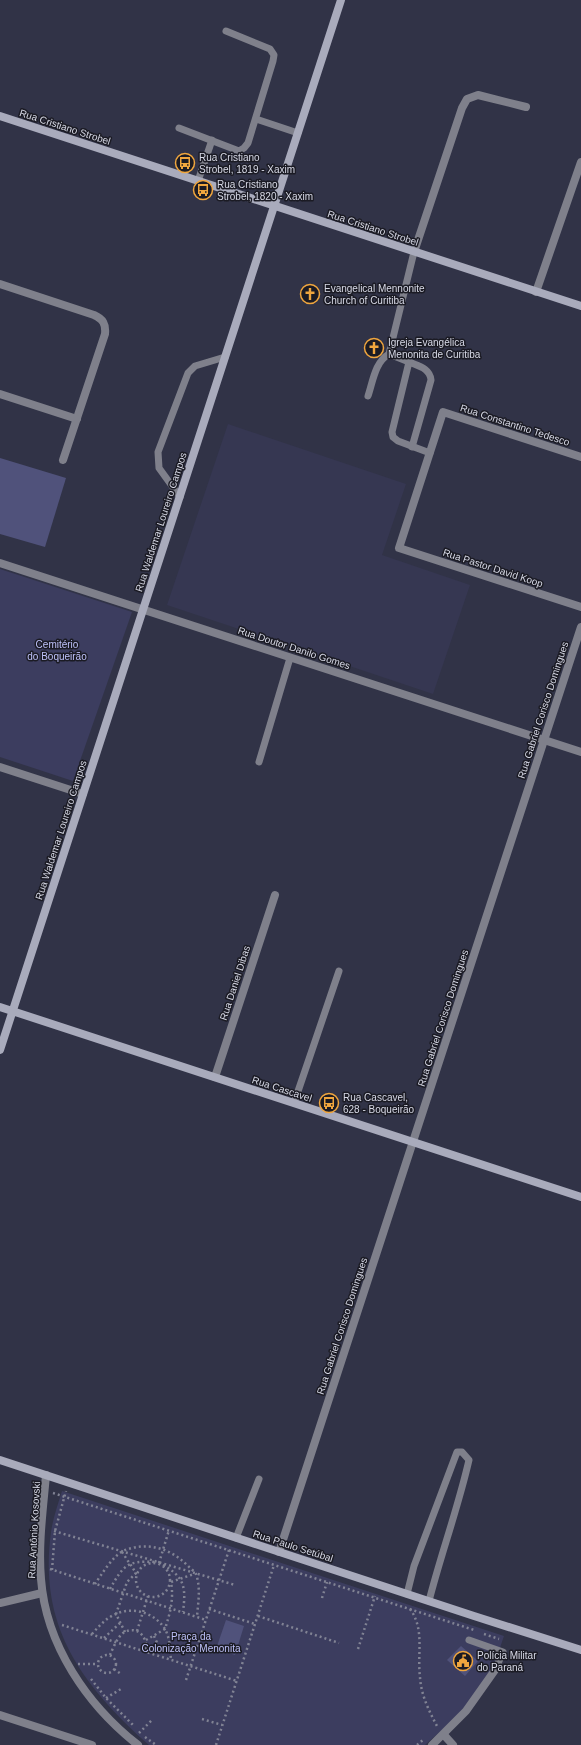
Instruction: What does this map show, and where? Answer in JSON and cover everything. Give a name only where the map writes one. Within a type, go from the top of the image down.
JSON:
[{"type":"main road","name":"Rua Waldemar Loureiro Campos","points":[[0,1050],[341,0]]},
{"type":"main road","name":"Rua Cristiano Strobel","points":[[0,116],[581,306]]},
{"type":"main road","name":"Rua Cascavel","points":[[0,1007],[581,1197]]},
{"type":"main road","name":"Rua Paulo Setúbal","points":[[0,1460],[581,1650]]},
{"type":"street","points":[[414,252],[462,108],[467,99],[478,95],[526,107]]},
{"type":"street","points":[[536,292],[581,162]]},
{"type":"street","points":[[0,284],[94,315],[101,319],[106,326],[106,334],[63,460]]},
{"type":"street","points":[[0,394],[77,419]]},
{"type":"street","name":"Rua Constantino Tedesco","points":[[430,452],[443,412],[581,456]]},
{"type":"street","name":"Rua Pastor David Koop","points":[[430,452],[399,548],[581,607]]},
{"type":"street","name":"Rua Doutor Danilo Gomes","points":[[0,563],[581,752]]},
{"type":"street","name":"Rua Gabriel Corisco Domingues","points":[[279,1552],[581,627]]},
{"type":"street","points":[[0,767],[83,794]]},
{"type":"street","name":"Rua Daniel Dibas","points":[[215,1077],[275,895]]},
{"type":"street","name":"Rua Antônio Kosovski","points":[[46,1475],[40,1566],[42,1593],[46,1614],[56,1642],[67,1664],[96,1704],[135,1743]]},
{"type":"street","points":[[0,1603],[42,1593]]},
{"type":"street","points":[[432,1745],[444,1735],[478,1695],[495,1670]]},
{"type":"street","points":[[0,1715],[92,1745]]},
{"type":"street","points":[[444,1735],[453,1745]]},
{"type":"lane","points":[[179,128],[239,151],[244,148],[256,119],[274,61],[274,55],[270,49],[226,31]]},
{"type":"lane","points":[[256,119],[298,133]]},
{"type":"lane","points":[[198,181],[212,140]]},
{"type":"lane","points":[[368,396],[378,364],[389,354],[414,252]]},
{"type":"lane","points":[[389,354],[426,370],[430,375],[431,380],[412,447]]},
{"type":"lane","points":[[180,497],[159,468],[158,452],[188,373],[195,366],[225,357]]},
{"type":"lane","points":[[409,362],[392,432],[393,437],[412,447],[430,452]]},
{"type":"lane","points":[[259,762],[290,658]]},
{"type":"lane","points":[[294,1103],[339,971]]},
{"type":"lane","points":[[407,1594],[414,1566],[433,1519],[446,1477],[457,1452],[462,1452],[469,1460],[462,1488],[440,1556],[429,1601]]},
{"type":"lane","points":[[236,1538],[258,1479]]},
{"type":"lane","points":[[469,1640],[503,1652],[495,1670]]},
{"type":"path","points":[[52,1577],[55,1532],[68,1483]]},
{"type":"path","points":[[45,1490],[409,1608],[499,1639]]},
{"type":"path","points":[[42,1528],[235,1585]]},
{"type":"path","points":[[159,1562],[169,1530]]},
{"type":"path","points":[[95,1584],[106,1567],[122,1551],[142,1546],[164,1548],[181,1559],[195,1573],[199,1594],[197,1617]]},
{"type":"path","points":[[186,1680],[229,1550]]},
{"type":"path","points":[[122,1551],[136,1573],[135,1583],[138,1588],[148,1596],[161,1595],[167,1591],[171,1582],[195,1573]]},
{"type":"path","points":[[110,1589],[118,1575],[130,1564],[141,1561],[159,1562],[174,1571],[181,1579],[185,1596],[183,1612]]},
{"type":"path","points":[[124,1632],[116,1614],[127,1582],[139,1568],[145,1564],[159,1562]]},
{"type":"path","points":[[146,1640],[165,1629],[172,1609],[174,1595],[170,1576],[159,1562]]},
{"type":"path","points":[[216,1745],[274,1565]]},
{"type":"path","points":[[40,1566],[206,1620]]},
{"type":"path","points":[[322,1598],[327,1582]]},
{"type":"path","points":[[358,1649],[379,1585]]},
{"type":"path","points":[[137,1630],[148,1596]]},
{"type":"path","points":[[409,1608],[416,1618],[420,1633],[420,1679],[428,1709],[444,1735]]},
{"type":"path","points":[[209,1609],[255,1624]]},
{"type":"path","points":[[92,1634],[102,1622],[116,1614],[130,1611],[143,1612],[156,1619],[165,1629],[170,1644],[171,1660]]},
{"type":"path","points":[[258,1616],[339,1643]]},
{"type":"path","points":[[60,1618],[65,1632]]},
{"type":"path","points":[[104,1638],[120,1623]]},
{"type":"path","points":[[62,1625],[237,1681]]},
{"type":"path","points":[[110,1655],[116,1642],[124,1632],[137,1630],[146,1640],[146,1651]]},
{"type":"path","points":[[154,1636],[158,1645],[158,1655]]},
{"type":"path","points":[[97,1664],[101,1656],[110,1655]]},
{"type":"path","points":[[97,1664],[103,1672],[109,1672],[114,1669],[116,1661],[110,1655]]},
{"type":"path","points":[[76,1658],[84,1670]]},
{"type":"path","points":[[67,1664],[97,1664]]},
{"type":"path","points":[[114,1669],[121,1674]]},
{"type":"path","points":[[88,1675],[106,1698],[140,1732],[156,1745]]},
{"type":"path","points":[[96,1704],[121,1689]]},
{"type":"path","points":[[135,1743],[140,1732],[153,1719]]},
{"type":"path","points":[[202,1719],[222,1725]]},
{"type":"shaded area","points":[[228,424],[406,484],[382,555],[470,585],[433,694],[167,605]]},
{"type":"green space","name":"Cemitério do Boqueirão","points":[[0,569],[132,612],[73,781],[0,757]]},
{"type":"green space","name":"Praça da Colonização Menonita","points":[[62,1491],[504,1636],[495,1662],[485,1682],[470,1702],[425,1745],[149,1745],[125,1723],[85,1676],[70,1652],[59,1625],[51,1597],[49,1566],[51,1532]]},
{"type":"building","points":[[0,458],[66,478],[45,547],[0,534]]},
{"type":"building","points":[[226,1620],[244,1626],[235,1655],[216,1649]]},
{"type":"building","name":"Polícia Militar do Paraná","points":[[461,1646],[478,1661],[465,1676],[447,1660]]},
{"type":"place","name":"Rua Cristiano Strobel, 1819 - Xaxim","points":[[185,163]]},
{"type":"place","name":"Rua Cristiano Strobel, 1820 - Xaxim","points":[[203,190]]},
{"type":"place","name":"Evangelical Mennonite Church of Curitiba","points":[[310,294]]},
{"type":"place","name":"Igreja Evangélica Menonita de Curitiba","points":[[374,348]]},
{"type":"place","name":"Rua Cascavel, 628 - Boqueirão","points":[[329,1103]]},
{"type":"place","name":"Polícia Militar do Paraná","points":[[463,1661]]}]
